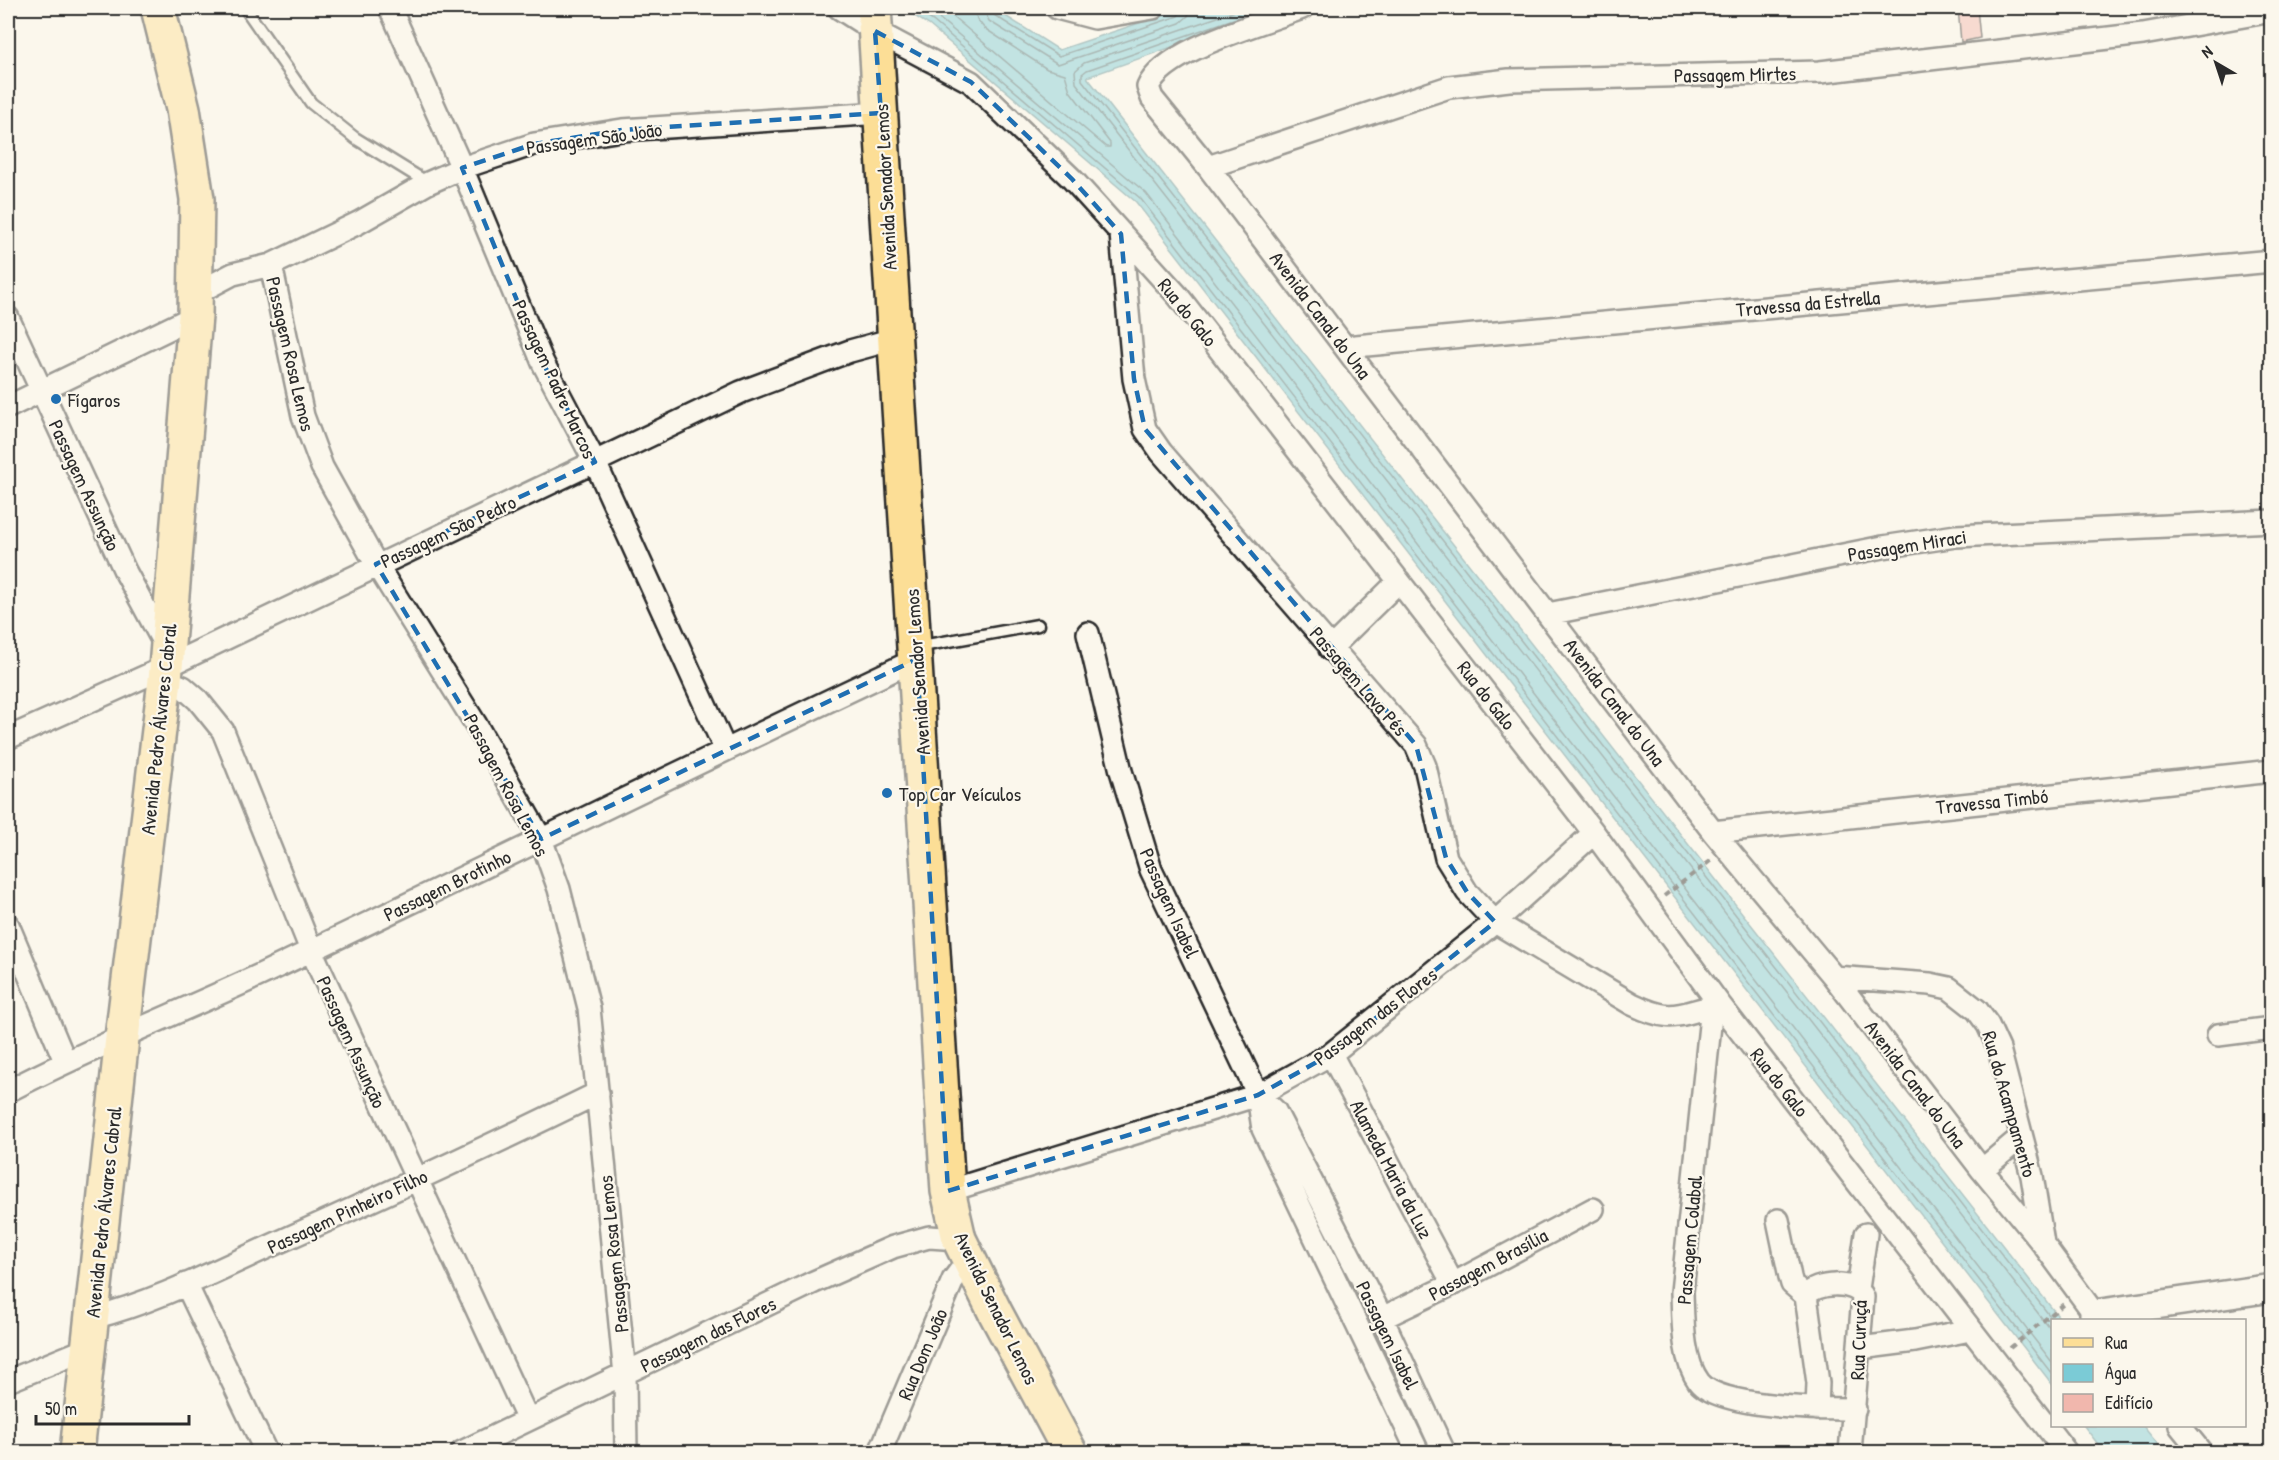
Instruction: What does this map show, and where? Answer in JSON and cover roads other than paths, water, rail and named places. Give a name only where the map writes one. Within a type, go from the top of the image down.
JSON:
[{"type":"main road","name":"Avenida Pedro Álvares Cabral","points":[[77,1452],[122,1038],[166,666],[195,305],[197,199],[183,109],[158,8]]},
{"type":"main road","name":"Avenida Senador Lemos","points":[[874,19],[916,653],[948,1191],[964,1249],[1070,1452]]},
{"type":"street","name":"Passagem Padre Marcos","points":[[390,8],[462,168],[543,363],[595,462],[725,749]]},
{"type":"street","name":"Rua do Galo","points":[[839,8],[874,19],[971,82],[1072,179],[1178,296],[1594,833],[1716,1005],[2066,1452]]},
{"type":"street","points":[[1058,8],[1095,18],[1153,8]]},
{"type":"street","name":"Avenida Canal do Una","points":[[1302,8],[1181,54],[1153,75],[1148,87],[1152,99],[1208,167],[1346,347],[1713,832],[1834,977],[1982,1170],[2043,1244],[2090,1309]]},
{"type":"street","name":"Passagem Mirtes","points":[[1208,167],[1449,87],[1509,80],[1820,72],[2143,34],[2271,11]]},
{"type":"street","name":"Passagem São João","points":[[8,406],[40,391],[195,305],[233,274],[271,265],[358,223],[428,183],[462,168],[534,144],[622,130],[881,113]]},
{"type":"street","name":"Passagem Lava Pés","points":[[1121,234],[1134,379],[1145,429],[1161,452],[1330,649],[1416,745],[1425,766],[1446,858],[1467,892],[1495,922],[1656,1016],[1677,1016],[1716,1005]]},
{"type":"street","name":"Travessa da Estrella","points":[[1346,347],[2271,261]]},
{"type":"street","name":"Passagem Rosa Lemos","points":[[271,265],[303,416],[322,467],[376,564],[475,723],[541,839],[559,889],[589,1008],[625,1375],[626,1452]]},
{"type":"street","name":"Passagem Assunção","points":[[8,318],[125,571],[166,666],[223,731],[310,950],[528,1420]]},
{"type":"street","name":"Passagem São Pedro","points":[[8,738],[166,666],[741,392],[850,351],[894,339]]},
{"type":"street","name":"Passagem Miraci","points":[[1548,614],[1883,547],[1956,536],[2271,521]]},
{"type":"street","points":[[1330,649],[1399,580]]},
{"type":"street","name":"Passagem Isabel","points":[[1088,633],[1121,771],[1151,870],[1258,1095],[1263,1129],[1418,1452]]},
{"type":"street","name":"Passagem Brotinho","points":[[8,1091],[65,1061],[122,1038],[541,839],[916,653]]},
{"type":"street","name":"Travessa Timbó","points":[[1713,832],[2271,771]]},
{"type":"street","name":"Passagem das Flores","points":[[948,1191],[1258,1095],[1331,1054],[1495,922],[1594,833]]},
{"type":"street","points":[[8,926],[65,1061]]},
{"type":"street","name":"Rua do Acampamento","points":[[1834,977],[1930,984],[1949,988],[1962,997],[1988,1025],[1998,1049],[2032,1176],[2043,1244]]},
{"type":"street","name":"Passagem Colabal","points":[[1716,1005],[1682,1292],[1683,1325],[1692,1369],[1707,1390],[1724,1398],[1817,1409],[1855,1410]]},
{"type":"street","points":[[2218,1035],[2271,1029]]},
{"type":"street","name":"Alameda Maria da Luz","points":[[1331,1054],[1453,1284]]},
{"type":"street","name":"Passagem Pinheiro Filho","points":[[8,1381],[90,1333],[120,1311],[186,1284],[415,1180],[598,1093]]},
{"type":"street","name":"Passagem Isabel","points":[[1258,1095],[1275,1111],[1382,1318],[1444,1452]]},
{"type":"street","points":[[1982,1170],[2021,1137]]},
{"type":"street","name":"Passagem Brasília","points":[[1382,1318],[1453,1284],[1593,1209]]},
{"type":"street","points":[[1778,1220],[1792,1284],[1806,1296]]},
{"type":"street","points":[[1858,1289],[1866,1234]]},
{"type":"street","name":"Passagem das Flores","points":[[462,1452],[893,1247],[929,1238],[964,1249]]},
{"type":"street","name":"Rua Dom João","points":[[880,1452],[964,1249]]},
{"type":"street","points":[[186,1284],[266,1452]]},
{"type":"street","name":"Rua Curuçá","points":[[1817,1409],[1818,1383],[1806,1296],[1816,1288],[1850,1286],[1858,1289],[1863,1297],[1850,1452]]},
{"type":"street","points":[[2090,1309],[2271,1288]]},
{"type":"street","points":[[1860,1348],[1915,1341],[1970,1330]]},
{"type":"street","points":[[2182,1427],[2201,1452]]},
{"type":"lane","points":[[245,8],[311,103],[355,138],[428,183]]},
{"type":"lane","points":[[916,653],[1038,625]]},
{"type":"water","points":[[902,8],[993,8],[1059,50],[1184,8],[1282,8],[1087,77],[2060,1319],[2051,1319],[2051,1383],[1136,202],[929,25]]},
{"type":"water","points":[[2085,1427],[2144,1427],[2164,1452],[2104,1452]]},
{"type":"place","name":"Fígaros","points":[[56,399]]},
{"type":"place","name":"Top Car Veículos","points":[[887,793]]}]
